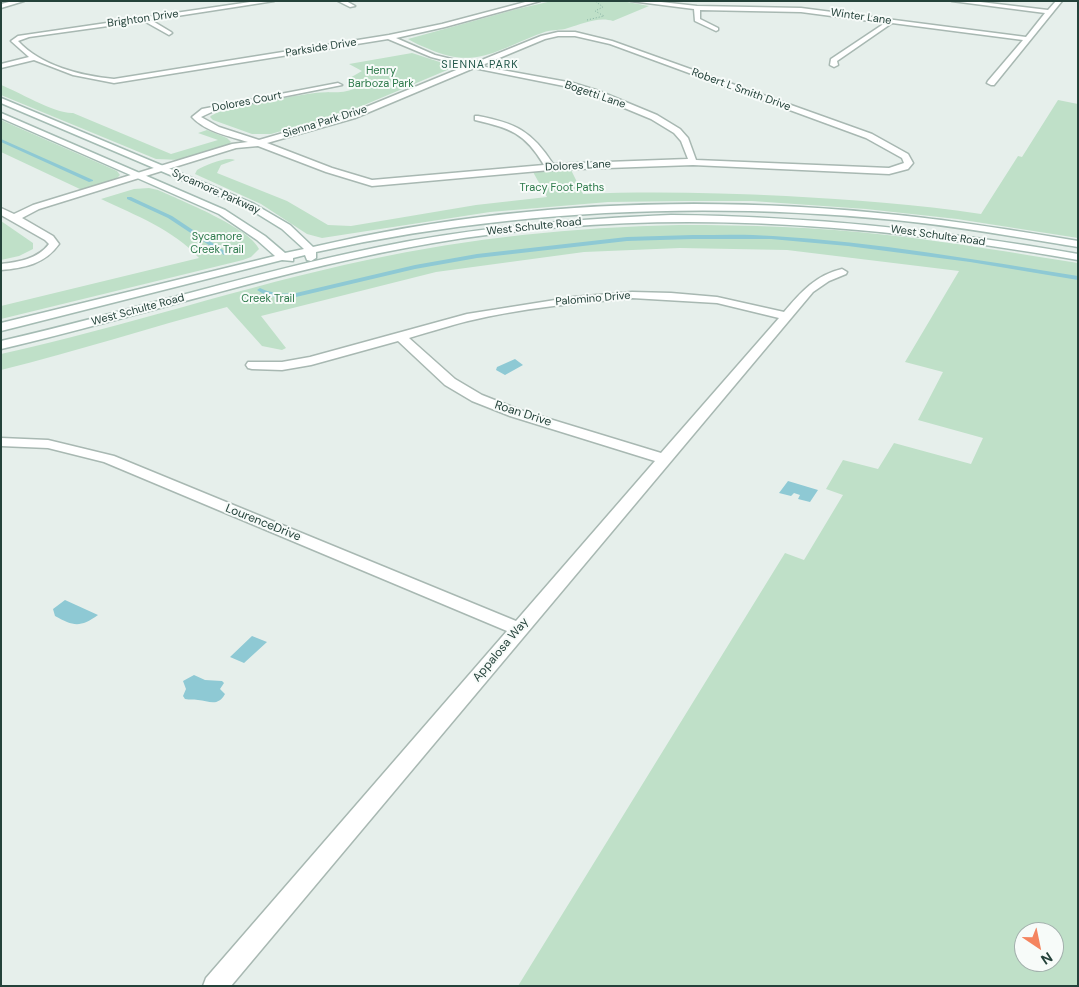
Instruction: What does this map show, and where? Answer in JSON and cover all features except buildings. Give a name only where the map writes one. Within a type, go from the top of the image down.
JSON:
[{"type":"street","points":[[1,6],[21,1]]},
{"type":"street","name":"Brighton Drive","points":[[34,58],[15,44],[14,41],[29,35],[271,1]]},
{"type":"street","points":[[341,1],[352,6]]},
{"type":"street","name":"Parkside Drive","points":[[34,58],[91,80],[132,79],[390,37],[443,26],[537,1]]},
{"type":"street","name":"Winter Lane","points":[[634,1],[697,8],[780,8],[1028,39]]},
{"type":"street","points":[[955,1],[1049,12]]},
{"type":"street","points":[[991,83],[1059,1]]},
{"type":"street","points":[[492,4],[505,8]]},
{"type":"street","points":[[697,8],[697,20],[716,29]]},
{"type":"street","points":[[146,19],[169,33]]},
{"type":"street","points":[[834,65],[833,60],[837,56],[891,21]]},
{"type":"street","name":"Sienna Park Drive","points":[[15,218],[36,208],[235,146],[258,143],[352,116],[525,44],[558,34]]},
{"type":"street","name":"Robert L Smith Drive","points":[[558,34],[576,34],[612,44],[869,136],[905,156],[909,163],[905,167]]},
{"type":"street","name":"Bogetti Lane","points":[[390,37],[432,56],[584,89],[654,117],[677,131],[685,140],[693,162]]},
{"type":"street","points":[[313,40],[327,47]]},
{"type":"street","points":[[1,62],[34,58]]},
{"type":"street","points":[[1,66],[34,58]]},
{"type":"street","name":"Dolores Court","points":[[258,143],[206,124],[196,117],[204,111],[214,108],[338,85]]},
{"type":"street","name":"Sycamore Parkway","points":[[1,100],[175,172],[263,213],[286,227],[310,249]]},
{"type":"street","name":"Sycamore Parkway","points":[[1,115],[222,212],[255,233],[283,256],[311,265]]},
{"type":"street","points":[[478,118],[495,121],[524,133],[535,142],[550,167]]},
{"type":"street","name":"Sienna Park Drive","points":[[15,218],[45,213],[245,151],[258,143]]},
{"type":"street","name":"Dolores Lane","points":[[258,143],[372,183],[550,167],[693,162],[879,170],[905,167]]},
{"type":"street","name":"West Schulte Road","points":[[1,327],[310,249],[381,235],[470,221],[569,211],[674,206],[795,209],[870,215],[984,229],[1078,244]]},
{"type":"street","points":[[1,211],[48,238],[54,244],[50,253],[34,260],[1,267]]},
{"type":"street","name":"West Schulte Road","points":[[1,345],[311,265],[433,240],[522,227],[682,218],[795,221],[874,227],[962,238],[1078,257]]},
{"type":"street","points":[[310,249],[311,265]]},
{"type":"street","name":"Appalosa Way","points":[[215,986],[809,290],[825,279],[842,272]]},
{"type":"street","name":"Palomino Drive","points":[[252,365],[282,366],[311,361],[467,318],[574,300],[632,295],[671,296],[717,300],[787,316]]},
{"type":"street","name":"Roan Drive","points":[[400,336],[450,382],[477,398],[514,413],[664,459]]},
{"type":"street","name":"LourenceDrive","points":[[1,442],[48,444],[109,459],[519,629]]},
{"type":"path","points":[[585,21],[604,16],[595,11],[603,7],[595,1]]},
{"type":"green space","name":"Henry Barboza Park","points":[[552,1],[622,1],[649,6],[613,21],[602,19],[565,29],[545,32],[499,51],[474,57],[460,58],[446,55],[408,39],[517,9]]},
{"type":"green space","name":"Henry Barboza Park","points":[[412,53],[449,65],[452,68],[350,111],[271,134],[252,134],[213,120],[210,117],[216,113],[259,102],[315,93],[349,91],[360,86],[361,83],[348,79],[362,71],[349,64]]},
{"type":"green space","points":[[1,85],[56,110],[73,113],[171,154],[218,140],[198,133],[207,130],[227,138],[231,142],[227,146],[180,160],[156,159],[1,95]]},
{"type":"green space","name":"Tracy Foot Paths","points":[[1058,100],[1078,104],[1078,238],[957,219],[866,209],[752,201],[685,201],[608,202],[490,212],[322,238],[307,234],[261,204],[195,174],[197,170],[216,162],[227,159],[235,160],[221,165],[217,173],[287,201],[328,225],[351,226],[476,205],[547,197],[533,172],[571,170],[583,194],[685,193],[786,196],[908,205],[981,214],[1018,156],[1022,157]]},
{"type":"green space","points":[[1,120],[117,171],[120,175],[115,180],[82,190],[1,152]]},
{"type":"green space","name":"Sycamore Creek Trail","points":[[149,188],[182,200],[213,215],[243,232],[259,249],[251,257],[243,260],[1,319],[1,306],[199,258],[166,231],[101,199],[134,189]]},
{"type":"green space","points":[[1,221],[33,243],[33,249],[19,256],[1,260]]},
{"type":"green space","name":"Creek Trail","points":[[731,225],[835,230],[935,241],[1078,263],[1078,986],[518,986],[785,553],[804,560],[843,495],[826,489],[843,460],[878,469],[894,443],[971,464],[983,438],[918,420],[943,372],[905,362],[959,271],[787,250],[680,248],[584,252],[436,272],[261,316],[286,348],[282,350],[262,346],[227,307],[1,370],[1,354],[93,332],[321,270],[406,252],[483,240],[600,228]]},
{"type":"water","points":[[515,359],[523,365],[505,375],[496,370],[497,367]]},
{"type":"water","points":[[788,481],[818,490],[810,502],[798,499],[800,495],[794,493],[791,496],[779,493]]},
{"type":"water","points":[[65,600],[98,615],[81,624],[67,622],[55,616],[53,609]]},
{"type":"water","points":[[252,636],[267,642],[244,663],[230,657]]},
{"type":"water","points":[[194,675],[205,680],[222,681],[224,683],[220,689],[225,694],[216,702],[185,699],[183,696],[186,689],[183,681]]},
{"type":"waterway","points":[[1,140],[91,181]]},
{"type":"waterway","points":[[129,198],[170,217],[226,254]]},
{"type":"waterway","points":[[260,290],[273,295],[296,295],[415,267],[477,256],[627,239],[693,237],[771,237],[848,244],[970,260],[1078,278]]},
{"type":"district","name":"SIENNA PARK","points":[[480,65]]}]
